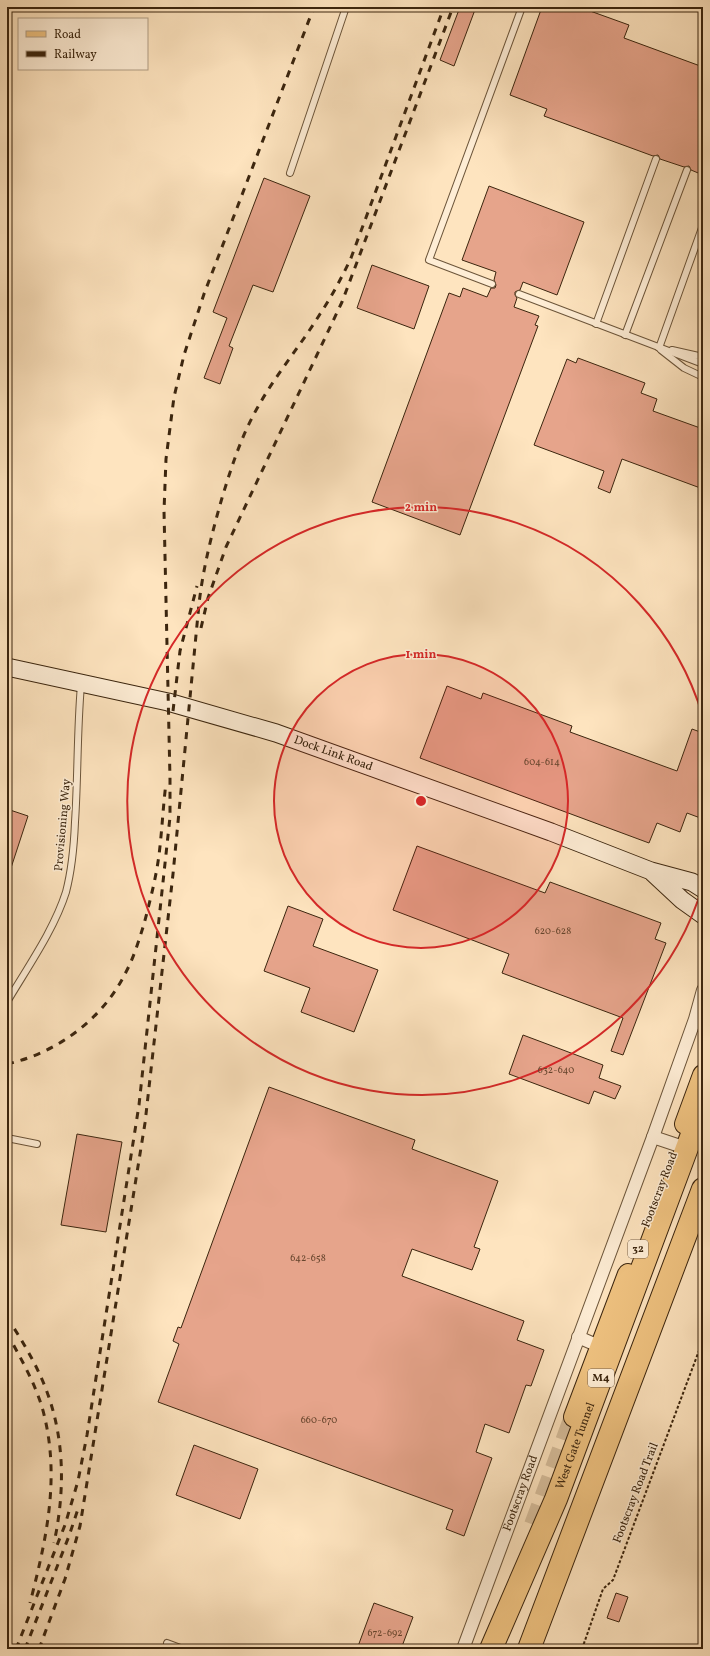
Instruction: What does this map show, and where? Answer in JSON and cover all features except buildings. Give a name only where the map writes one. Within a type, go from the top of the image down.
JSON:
[{"type":"highway","name":"West Gate Tunnel","points":[[491,1649],[556,1499],[703,1105]]},
{"type":"highway","name":"M4","points":[[529,1649],[703,1189]]},
{"type":"main road","name":"Dock Link Road","points":[[7,667],[189,707],[276,733],[551,832],[651,871],[699,883]]},
{"type":"main road","name":"Dock Link Road","points":[[651,871],[682,900],[703,915]]},
{"type":"main road","name":"Footscray Road","points":[[574,1417],[703,1076]]},
{"type":"street","name":"Footscray Road","points":[[463,1649],[653,1137],[695,1019],[703,990]]},
{"type":"street","points":[[695,1019],[703,1006]]},
{"type":"street","name":"Footscray Road","points":[[653,1137],[677,1145]]},
{"type":"street","points":[[578,1337],[601,1347]]},
{"type":"lane","points":[[290,173],[346,7]]},
{"type":"lane","points":[[492,284],[429,260],[522,7]]},
{"type":"lane","points":[[596,324],[656,159]]},
{"type":"lane","points":[[625,335],[687,170]]},
{"type":"lane","points":[[659,348],[703,225]]},
{"type":"lane","points":[[519,294],[703,364]]},
{"type":"lane","points":[[659,348],[703,357]]},
{"type":"lane","points":[[659,348],[672,360],[684,368],[703,377]]},
{"type":"lane","name":"Provisioning Way","points":[[7,1002],[53,922],[69,879],[74,848],[81,684]]},
{"type":"lane","points":[[7,1138],[37,1144]]},
{"type":"lane","points":[[167,1643],[183,1649]]},
{"type":"path","name":"Footscray Road Trail","points":[[582,1649],[603,1589],[613,1580],[703,1340]]},
{"type":"tunnel","points":[[534,1525],[574,1417]]},
{"type":"railway","points":[[16,1649],[65,1525],[78,1481],[87,1435],[139,1105],[170,817],[164,511],[166,459],[174,397],[184,355],[204,294],[314,7]]},
{"type":"railway","points":[[39,1649],[65,1579],[80,1526],[145,1123],[173,874],[199,604],[211,537],[242,438],[253,416],[273,382],[324,307],[337,286],[351,258],[444,7]]},
{"type":"railway","points":[[201,628],[208,598],[226,547],[342,302],[453,7]]},
{"type":"railway","points":[[173,711],[180,651],[197,586]]},
{"type":"railway","points":[[7,1064],[26,1059],[43,1052],[77,1032],[105,1005],[126,972],[142,930],[155,881],[166,783]]},
{"type":"railway","points":[[7,1317],[25,1346],[40,1375],[48,1395],[59,1437],[61,1458],[60,1501],[54,1543]]},
{"type":"railway","points":[[7,1333],[39,1397],[48,1432],[51,1457],[50,1505],[42,1554],[30,1603]]},
{"type":"railway","points":[[25,1649],[78,1509]]}]
